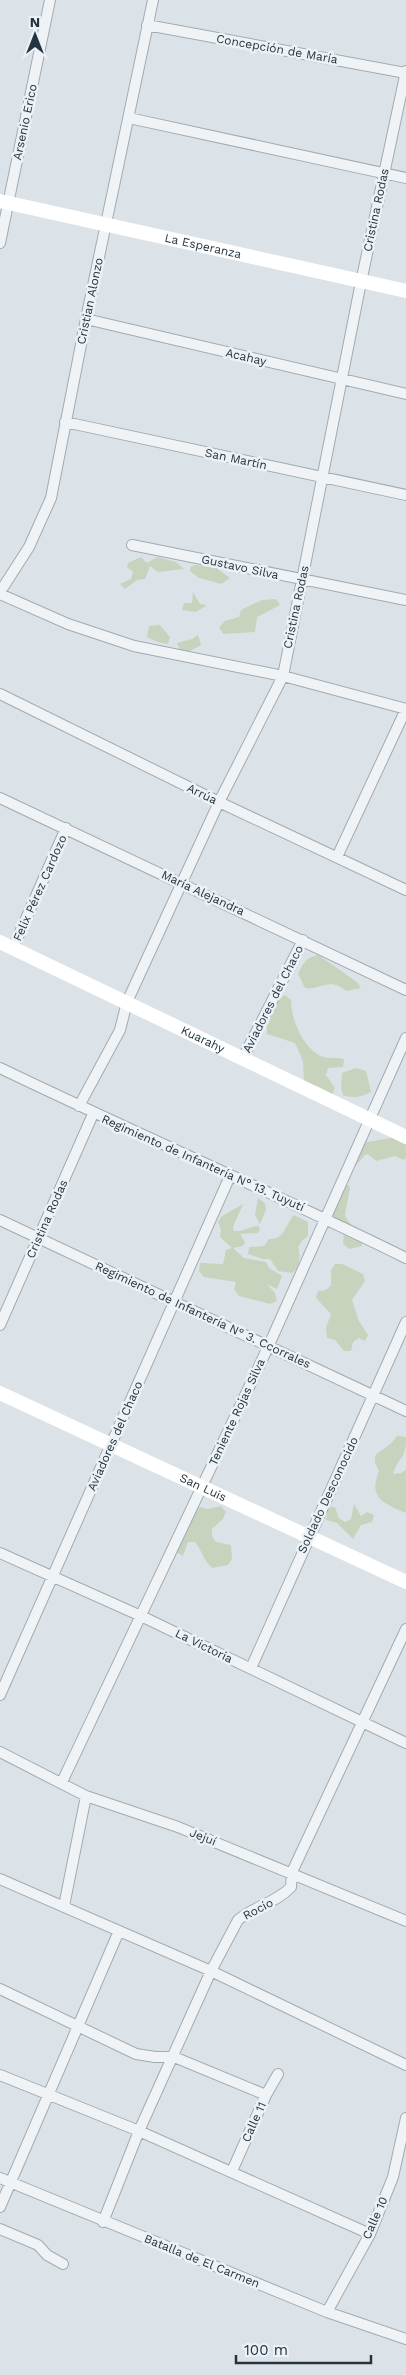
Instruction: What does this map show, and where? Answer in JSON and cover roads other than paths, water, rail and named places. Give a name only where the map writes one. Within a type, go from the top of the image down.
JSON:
[{"type":"street","name":"Arsenio Erico","points":[[0,243],[4,202],[50,0]]},
{"type":"street","name":"Cristian Alonzo","points":[[0,593],[29,547],[51,498],[86,319],[153,0]]},
{"type":"street","name":"Concepción de María","points":[[148,25],[406,72]]},
{"type":"street","name":"Cristina Rodas","points":[[79,1106],[120,1030],[127,1002],[219,802],[282,676],[361,282],[406,72]]},
{"type":"street","points":[[129,118],[406,178]]},
{"type":"street","name":"La Esperanza","points":[[4,202],[406,291]]},
{"type":"street","name":"Acahay","points":[[86,319],[406,394]]},
{"type":"street","name":"San Martín","points":[[66,422],[406,495]]},
{"type":"street","name":"Gustavo Silva","points":[[132,545],[406,600]]},
{"type":"street","points":[[0,593],[68,624],[134,646],[282,676],[406,709],[337,857]]},
{"type":"street","name":"Arrúa","points":[[0,694],[219,802],[406,890]]},
{"type":"street","name":"María Alejandra","points":[[0,798],[182,882],[406,990]]},
{"type":"street","name":"Felix Pérez Cardozo","points":[[13,948],[66,828]]},
{"type":"street","name":"Aviadores del Chaco","points":[[243,1058],[304,940]]},
{"type":"street","name":"Kuarahy","points":[[0,942],[406,1137]]},
{"type":"street","name":"Teniente Rojas Silva","points":[[62,1782],[269,1345],[406,1038]]},
{"type":"street","name":"Regimiento de Infantería N° 13. Tuyutí","points":[[0,1068],[93,1114],[325,1218],[406,1258]]},
{"type":"street","name":"Cristina Rodas","points":[[0,1324],[40,1238],[93,1114]]},
{"type":"street","name":"Aviadores del Chaco","points":[[0,1696],[110,1446],[176,1302],[230,1176]]},
{"type":"street","name":"Regimiento de Infantería N° 3. Ccorrales","points":[[0,1220],[406,1411]]},
{"type":"street","name":"Soldado Desconocido","points":[[251,1668],[406,1322]]},
{"type":"street","name":"San Luis","points":[[0,1393],[110,1446],[310,1536],[406,1582]]},
{"type":"street","name":"La Victoria","points":[[0,1553],[141,1616],[406,1743]]},
{"type":"street","name":"Rocío","points":[[103,2222],[139,2131],[174,2057],[211,1971],[238,1920],[244,1914],[268,1904],[291,1887],[292,1872],[406,1629]]},
{"type":"street","name":"Jejuí","points":[[0,1752],[62,1782],[86,1796],[178,1827],[292,1872],[406,1921]]},
{"type":"street","points":[[64,1906],[86,1796]]},
{"type":"street","points":[[0,1879],[211,1971],[406,2065]]},
{"type":"street","points":[[0,2207],[5,2180],[48,2095],[118,1931]]},
{"type":"street","points":[[0,1989],[79,2025],[136,2054],[174,2057],[266,2095]]},
{"type":"street","name":"Calle 11","points":[[232,2171],[266,2095],[278,2074]]},
{"type":"street","points":[[0,2075],[139,2131],[370,2234]]},
{"type":"street","name":"Calle 10","points":[[327,2312],[370,2234],[393,2177],[406,2123]]},
{"type":"street","name":"Batalla de El Carmen","points":[[5,2180],[103,2222],[169,2246],[327,2312],[406,2340]]},
{"type":"street","points":[[0,2229],[38,2245],[47,2255],[63,2264]]}]
